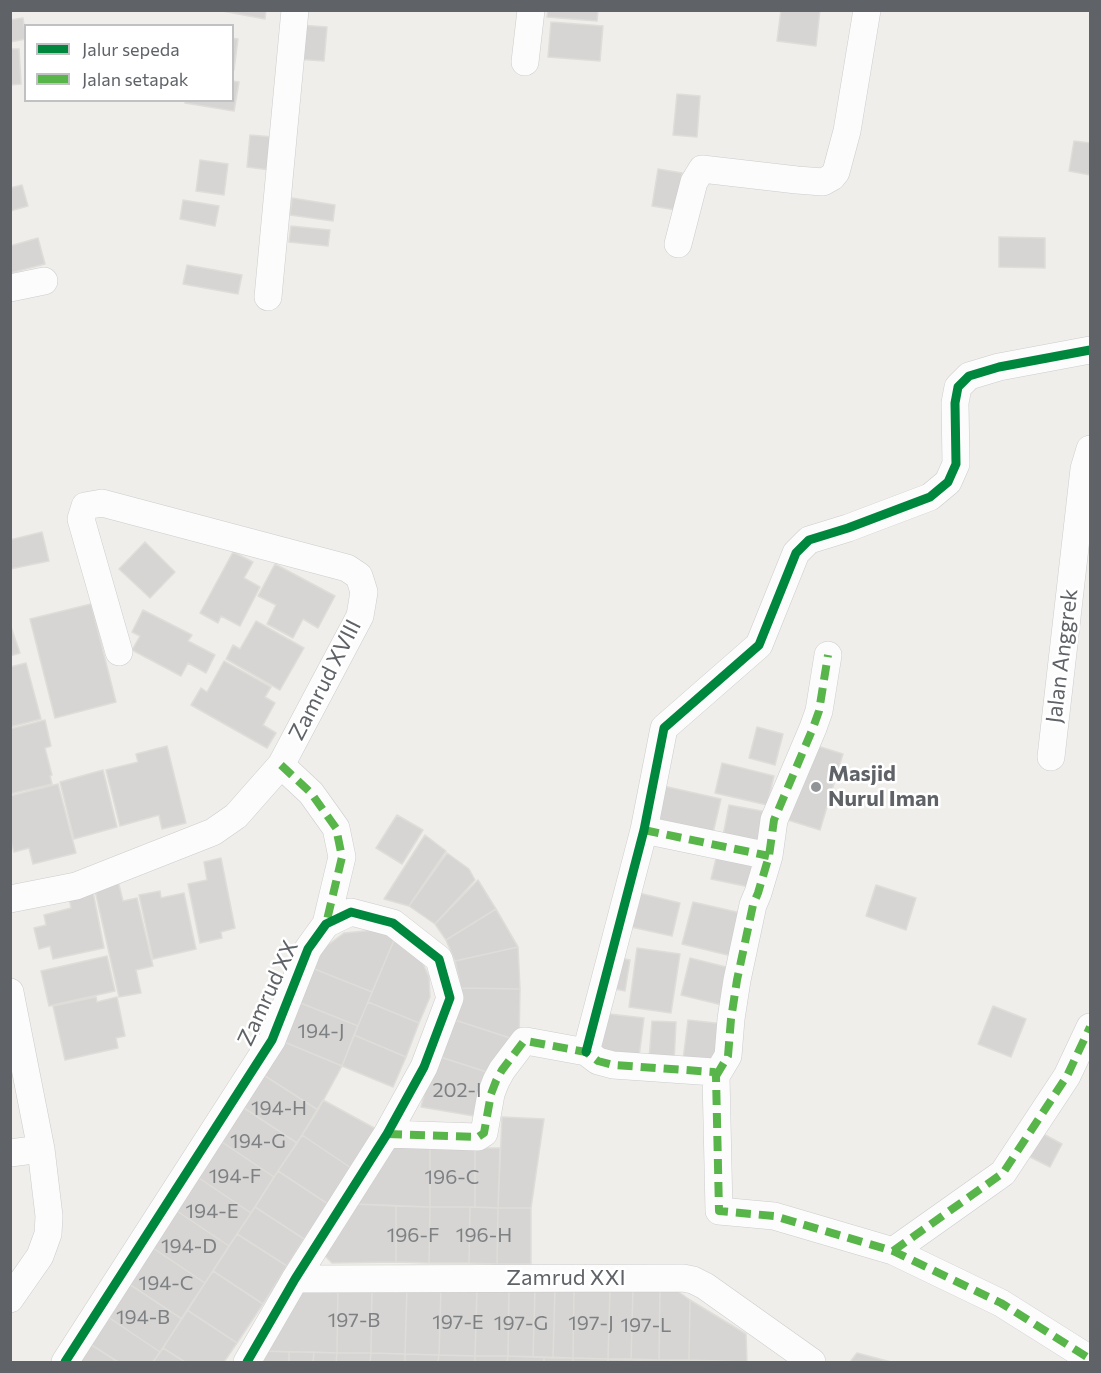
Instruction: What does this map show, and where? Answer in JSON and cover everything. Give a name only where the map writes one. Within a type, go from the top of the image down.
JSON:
[{"type":"street","points":[[268,297],[295,10]]},
{"type":"street","points":[[525,62],[531,10]]},
{"type":"street","points":[[678,244],[694,182],[702,169],[824,182],[836,172],[847,130],[867,10]]},
{"type":"street","points":[[10,288],[45,281]]},
{"type":"street","points":[[586,1052],[644,830],[664,728],[759,645],[796,553],[809,540],[930,497],[948,482],[956,464],[958,387],[969,376],[999,366],[1090,350]]},
{"type":"street","name":"Jalan Anggrek","points":[[1051,758],[1084,469],[1090,449]]},
{"type":"street","name":"Zamrud XVIII","points":[[10,899],[76,886],[213,832],[236,816],[281,765],[360,616],[364,592],[359,576],[347,568],[102,503],[85,506],[81,519],[119,652]]},
{"type":"street","points":[[828,655],[819,711],[774,820],[769,856],[753,905],[737,980],[728,1056],[716,1076],[718,1211],[774,1216],[893,1251],[1001,1303],[1090,1359]]},
{"type":"street","points":[[281,765],[311,793],[336,828],[342,857],[326,924]]},
{"type":"street","points":[[644,830],[769,856]]},
{"type":"street","name":"Zamrud XX","points":[[65,1362],[272,1040],[308,949],[326,924],[351,912],[393,923],[439,959],[450,998],[424,1067],[387,1134],[295,1279],[247,1362]]},
{"type":"street","points":[[10,992],[41,1149],[49,1216],[48,1234],[40,1256],[10,1299]]},
{"type":"street","points":[[893,1251],[1003,1173],[1067,1076],[1090,1027]]},
{"type":"street","points":[[387,1134],[477,1137],[484,1133],[491,1094],[496,1081],[524,1041],[586,1052],[598,1061],[613,1065],[711,1072],[716,1076]]},
{"type":"street","points":[[10,1153],[41,1149]]},
{"type":"street","name":"Zamrud XXI","points":[[295,1279],[683,1278],[705,1286],[812,1362]]},
{"type":"building","points":[[217,10],[266,10],[265,19]]},
{"type":"building","points":[[548,10],[598,10],[597,21],[547,17]]},
{"type":"building","points":[[781,10],[820,10],[816,46],[777,41]]},
{"type":"building","points":[[23,18],[24,39],[10,42],[10,20]]},
{"type":"building","points":[[551,22],[603,26],[600,61],[548,57]]},
{"type":"building","points":[[299,25],[327,27],[324,61],[296,59]]},
{"type":"building","points":[[234,38],[238,39],[234,70]]},
{"type":"building","points":[[10,49],[19,49],[21,84],[10,85]]},
{"type":"building","points":[[234,81],[239,82],[234,111],[185,103],[234,102]]},
{"type":"building","points":[[677,94],[700,96],[697,137],[673,135]]},
{"type":"building","points":[[250,135],[273,137],[270,170],[247,167]]},
{"type":"building","points":[[1074,141],[1090,143],[1090,175],[1069,171]]},
{"type":"building","points":[[200,160],[228,164],[224,195],[196,191]]},
{"type":"building","points":[[658,169],[682,173],[676,210],[652,206]]},
{"type":"building","points":[[22,185],[28,206],[10,211],[10,188]]},
{"type":"building","points":[[292,198],[335,205],[333,221],[290,215]]},
{"type":"building","points":[[183,200],[219,206],[215,226],[180,219]]},
{"type":"building","points":[[291,226],[330,230],[328,246],[289,242]]},
{"type":"building","points":[[999,237],[1045,238],[1045,268],[999,267]]},
{"type":"building","points":[[38,238],[45,264],[10,273],[10,246]]},
{"type":"building","points":[[187,265],[242,275],[238,294],[183,284]]},
{"type":"building","points":[[42,532],[49,561],[10,569],[10,540]]},
{"type":"building","points":[[145,542],[175,572],[150,598],[119,569]]},
{"type":"building","points":[[233,552],[253,562],[244,578],[260,587],[240,626],[221,616],[218,623],[200,613]]},
{"type":"building","points":[[275,564],[335,596],[318,628],[303,619],[293,638],[267,624],[276,605],[258,596]]},
{"type":"building","points":[[91,604],[116,702],[55,718],[30,619]]},
{"type":"building","points":[[143,610],[192,635],[188,641],[215,655],[206,673],[188,663],[181,676],[132,650],[140,636],[132,632]]},
{"type":"building","points":[[256,621],[304,648],[280,690],[226,659],[233,645],[240,649]]},
{"type":"building","points":[[10,624],[20,653],[10,656]]},
{"type":"building","points":[[224,661],[271,687],[265,697],[275,703],[263,725],[276,733],[267,748],[191,705],[201,688],[207,692]]},
{"type":"building","points":[[26,663],[41,719],[10,727],[10,667]]},
{"type":"building","points":[[45,720],[51,746],[45,748],[52,784],[10,794],[10,729]]},
{"type":"building","points":[[757,727],[783,734],[775,765],[749,758]]},
{"type":"building","name":"Masjid Nurul Iman","points":[[811,744],[843,754],[820,830],[788,820]]},
{"type":"building","points":[[167,746],[186,823],[162,829],[159,815],[120,826],[106,770],[138,762],[136,754]]},
{"type":"building","points":[[722,763],[774,776],[767,805],[715,793]]},
{"type":"building","points":[[103,770],[117,827],[74,839],[60,782]]},
{"type":"building","points":[[58,784],[76,853],[33,864],[29,848],[14,852],[10,838],[10,796]]},
{"type":"building","points":[[659,785],[721,799],[713,833],[651,818]]},
{"type":"building","points":[[729,805],[767,812],[761,848],[722,841]]},
{"type":"building","points":[[397,815],[423,830],[402,864],[376,848]]},
{"type":"building","points":[[425,835],[446,851],[409,906],[384,899]]},
{"type":"building","points":[[718,850],[760,860],[754,888],[711,879]]},
{"type":"building","points":[[447,853],[469,869],[475,880],[435,924],[409,906]]},
{"type":"building","points":[[221,858],[235,928],[221,932],[222,938],[200,943],[188,884],[207,880],[204,862]]},
{"type":"building","points":[[478,880],[496,909],[446,940],[435,924]]},
{"type":"building","points":[[118,881],[123,901],[137,898],[153,966],[136,970],[141,993],[119,997],[94,886]]},
{"type":"building","points":[[876,885],[916,898],[906,930],[866,916]]},
{"type":"building","points":[[160,891],[161,898],[184,893],[196,949],[153,959],[139,895]]},
{"type":"building","points":[[93,892],[104,948],[53,959],[50,946],[39,949],[34,928],[46,925],[44,915],[71,908],[69,897]]},
{"type":"building","points":[[639,893],[680,903],[672,936],[631,927]]},
{"type":"building","points":[[693,902],[745,914],[736,957],[682,944]]},
{"type":"building","points":[[496,909],[518,947],[455,961],[446,940]]},
{"type":"building","points":[[375,930],[395,938],[372,992],[312,968],[324,948],[344,933]]},
{"type":"building","points":[[395,938],[421,959],[429,977],[430,997],[419,1023],[368,1002]]},
{"type":"building","points":[[518,947],[520,989],[461,988],[455,961]]},
{"type":"building","points":[[637,948],[680,954],[671,1013],[629,1007]]},
{"type":"building","points":[[107,956],[115,991],[49,1006],[41,971]]},
{"type":"building","points":[[615,957],[630,960],[625,991],[610,988]]},
{"type":"building","points":[[690,958],[730,968],[722,1005],[681,995]]},
{"type":"building","points":[[312,968],[372,992],[358,1026],[298,1002]]},
{"type":"building","points":[[461,988],[520,989],[519,1041],[449,1018]]},
{"type":"building","points":[[96,997],[97,1002],[117,997],[125,1036],[116,1038],[118,1048],[65,1060],[53,1006]]},
{"type":"building","points":[[298,1002],[358,1026],[342,1066],[282,1041]]},
{"type":"building","points":[[368,1002],[419,1023],[406,1057],[354,1035]]},
{"type":"building","points":[[993,1006],[1026,1019],[1011,1057],[978,1044]]},
{"type":"building","points":[[601,1013],[644,1018],[639,1057],[596,1051]]},
{"type":"building","points":[[449,1018],[519,1041],[493,1074],[434,1055]]},
{"type":"building","points":[[688,1020],[724,1024],[720,1065],[683,1060]]},
{"type":"building","points":[[652,1021],[676,1022],[674,1062],[649,1059]]},
{"type":"building","points":[[354,1035],[406,1057],[393,1087],[342,1066]]},
{"type":"building","points":[[282,1041],[342,1066],[318,1110],[262,1074]]},
{"type":"building","points":[[434,1055],[493,1074],[480,1117],[421,1107]]},
{"type":"building","points":[[262,1074],[318,1110],[297,1143],[241,1106]]},
{"type":"building","points":[[323,1100],[376,1129],[351,1168],[302,1135]]},
{"type":"building","points":[[241,1106],[297,1143],[274,1177],[219,1140]]},
{"type":"building","points":[[502,1117],[544,1119],[531,1208],[498,1208]]},
{"type":"building","points":[[1036,1130],[1062,1144],[1050,1167],[1024,1154]]},
{"type":"building","points":[[302,1135],[351,1168],[328,1204],[278,1171]]},
{"type":"building","points":[[219,1140],[274,1177],[251,1213],[196,1176]]},
{"type":"building","points":[[393,1147],[430,1147],[430,1207],[355,1204]]},
{"type":"building","points":[[430,1147],[475,1148],[475,1207],[430,1207]]},
{"type":"building","points":[[475,1148],[500,1148],[498,1208],[475,1207]]},
{"type":"building","points":[[278,1171],[328,1204],[304,1239],[255,1207]]},
{"type":"building","points":[[196,1176],[251,1213],[229,1246],[174,1209]]},
{"type":"building","points":[[355,1204],[396,1206],[396,1262],[332,1263],[324,1255]]},
{"type":"building","points":[[396,1206],[430,1207],[429,1263],[396,1262]]},
{"type":"building","points":[[255,1207],[304,1239],[287,1266],[237,1234]]},
{"type":"building","points":[[430,1207],[470,1207],[469,1263],[429,1263]]},
{"type":"building","points":[[470,1207],[498,1208],[497,1264],[469,1263]]},
{"type":"building","points":[[498,1208],[531,1208],[531,1264],[497,1264]]},
{"type":"building","points":[[174,1209],[229,1246],[205,1283],[150,1246]]},
{"type":"building","points":[[237,1234],[287,1266],[263,1304],[213,1271]]},
{"type":"building","points":[[150,1246],[205,1283],[182,1319],[126,1282]]},
{"type":"building","points":[[213,1271],[263,1304],[237,1343],[187,1310]]},
{"type":"building","points":[[126,1282],[182,1319],[160,1352],[105,1315]]},
{"type":"building","points":[[338,1286],[337,1353],[265,1351],[302,1287]]},
{"type":"building","points":[[338,1286],[372,1286],[371,1353],[337,1353]]},
{"type":"building","points":[[372,1286],[407,1287],[405,1354],[371,1353]]},
{"type":"building","points":[[407,1287],[441,1288],[439,1355],[405,1354]]},
{"type":"building","points":[[441,1288],[477,1289],[475,1356],[439,1355]]},
{"type":"building","points":[[535,1288],[555,1288],[553,1358],[533,1357]]},
{"type":"building","points":[[555,1288],[574,1288],[573,1358],[553,1358]]},
{"type":"building","points":[[574,1288],[610,1289],[608,1359],[573,1358]]},
{"type":"building","points":[[477,1289],[509,1289],[508,1356],[475,1356]]},
{"type":"building","points":[[509,1289],[535,1290],[533,1357],[508,1356]]},
{"type":"building","points":[[610,1289],[633,1290],[631,1359],[608,1359]]},
{"type":"building","points":[[633,1290],[660,1290],[659,1360],[631,1359]]},
{"type":"building","points":[[660,1290],[676,1290],[690,1300],[689,1360],[659,1360]]},
{"type":"building","points":[[690,1300],[746,1334],[747,1362],[689,1360]]},
{"type":"building","points":[[187,1310],[237,1343],[224,1362],[185,1362],[163,1348]]},
{"type":"building","points":[[105,1315],[160,1352],[153,1362],[118,1362],[87,1342]]},
{"type":"building","points":[[87,1342],[118,1362],[72,1362]]},
{"type":"building","points":[[163,1348],[185,1362],[153,1362]]},
{"type":"building","points":[[265,1351],[289,1352],[289,1362],[258,1362]]},
{"type":"building","points":[[289,1352],[314,1352],[313,1362],[289,1362]]},
{"type":"building","points":[[314,1352],[337,1353],[336,1362],[313,1362]]},
{"type":"building","points":[[337,1353],[371,1353],[370,1362],[336,1362]]},
{"type":"building","points":[[371,1353],[405,1354],[405,1362],[370,1362]]},
{"type":"building","points":[[857,1353],[891,1362],[850,1362]]},
{"type":"building","points":[[405,1354],[439,1355],[438,1362],[405,1362]]},
{"type":"building","points":[[439,1355],[475,1356],[475,1362],[438,1362]]},
{"type":"building","points":[[475,1356],[508,1356],[507,1362],[475,1362]]},
{"type":"building","points":[[508,1356],[544,1357],[544,1362],[507,1362]]},
{"type":"building","points":[[544,1357],[573,1358],[573,1362],[544,1362]]},
{"type":"building","points":[[573,1358],[608,1359],[608,1362],[573,1362]]},
{"type":"building","points":[[608,1359],[640,1360],[640,1362],[608,1362]]},
{"type":"building","points":[[640,1360],[671,1360],[671,1362],[640,1362]]},
{"type":"building","points":[[671,1360],[699,1361],[699,1362],[671,1362]]},
{"type":"marked path","points":[[716,1076],[728,1056],[737,980],[753,905],[769,856],[774,820],[819,711],[828,655]]},
{"type":"marked path","points":[[281,765],[311,793],[336,828],[342,857],[326,924]]},
{"type":"marked path","points":[[644,830],[769,856]]},
{"type":"marked path","points":[[893,1251],[1003,1173],[1067,1076],[1090,1027]]},
{"type":"marked path","points":[[387,1134],[478,1137],[484,1133],[491,1094],[496,1081],[524,1041],[586,1052],[598,1061],[613,1065],[714,1072],[716,1076],[719,1211],[774,1216],[893,1251],[1001,1303],[1090,1359]]},
{"type":"cycle path","points":[[586,1052],[644,830],[664,728],[759,645],[796,553],[809,540],[930,497],[948,482],[956,464],[955,403],[958,387],[969,376],[999,367],[1090,350]]},
{"type":"cycle path","points":[[65,1362],[272,1040],[308,949],[326,924],[351,912],[393,923],[439,959],[450,998],[424,1067],[387,1134],[295,1279],[247,1362]]},
{"type":"place","name":"Masjid Nurul Iman","points":[[816,787]]}]
